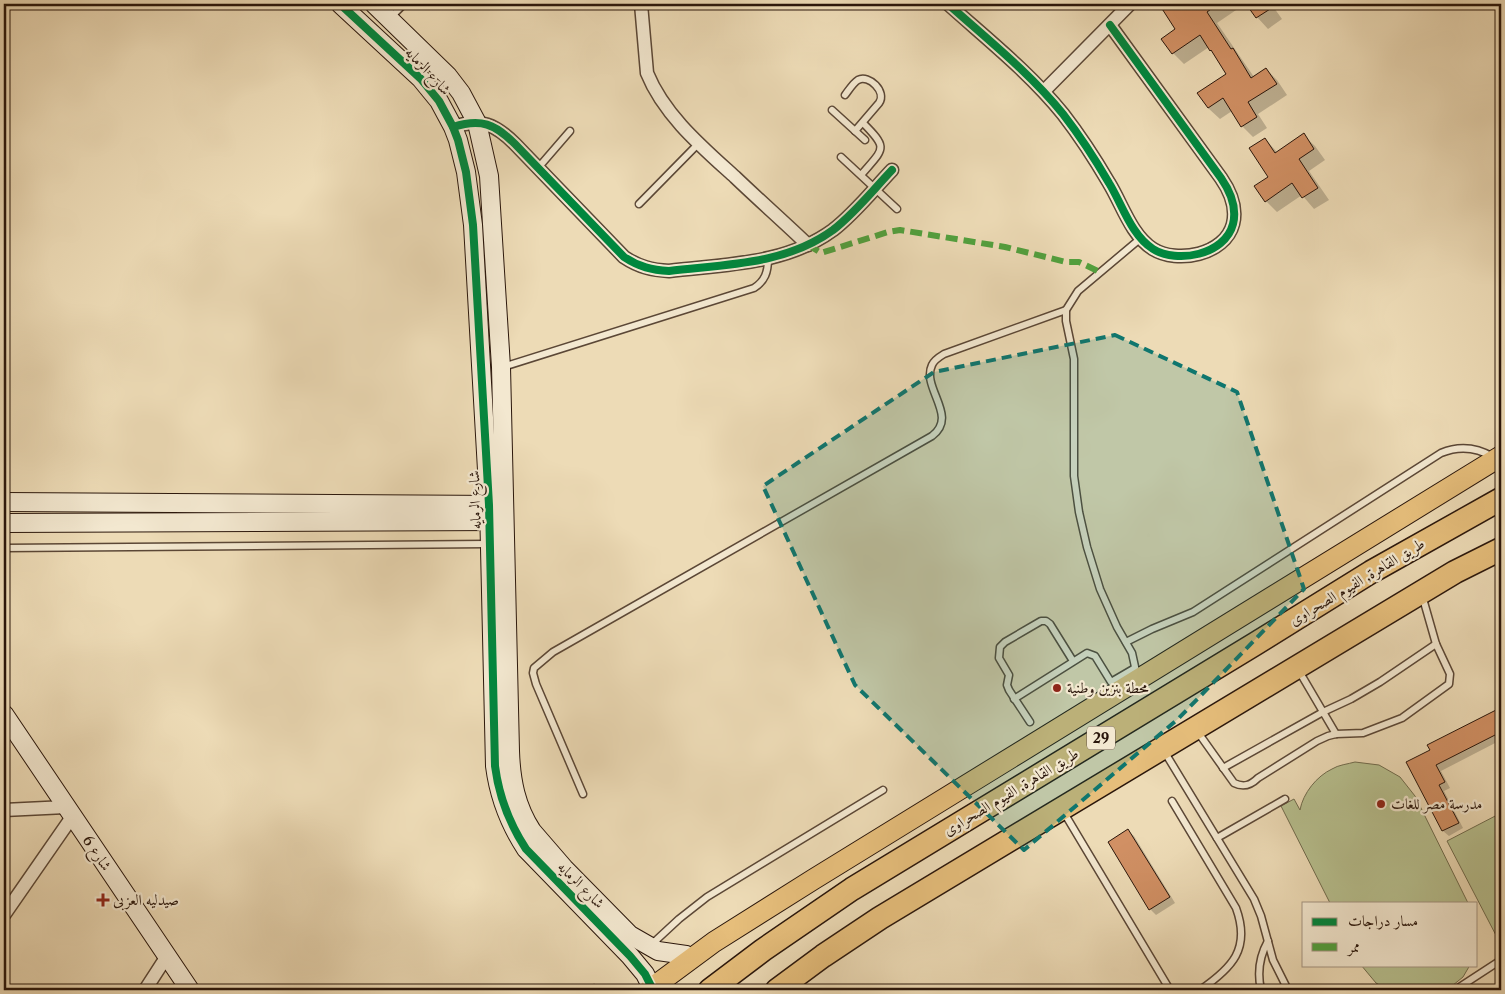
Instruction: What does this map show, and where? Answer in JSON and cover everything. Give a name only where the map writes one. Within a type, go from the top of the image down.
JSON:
[{"type":"highway","name":"طريق القاهرة, الفيوم الصحراوى","points":[[710,990],[763,950],[852,889],[1371,572],[1501,499]]},
{"type":"highway","points":[[777,990],[823,956],[880,918],[1421,592],[1455,572],[1501,549]]},
{"type":"main road","points":[[650,989],[714,942],[1137,674],[1498,458]]},
{"type":"street","name":"شارع الرمايه","points":[[340,4],[431,90],[453,127],[464,163],[473,225],[497,513],[510,768],[513,788],[519,807],[532,832],[564,868],[622,927],[649,947],[665,953],[686,955],[692,958]]},
{"type":"street","name":"شارع الرمايه","points":[[374,4],[448,76],[467,102],[477,123],[486,160],[491,192],[501,367],[497,513]]},
{"type":"street","points":[[641,4],[647,73],[664,105],[698,144],[808,245]]},
{"type":"street","points":[[948,4],[1044,91],[1077,132],[1091,153],[1141,238],[1153,249],[1165,254],[1194,256],[1217,246],[1228,235],[1233,225],[1234,210],[1230,195],[1221,178],[1110,25]]},
{"type":"street","points":[[1044,91],[1130,4]]},
{"type":"street","points":[[453,127],[477,123],[497,128],[624,257],[640,267],[669,271],[768,259],[808,245],[827,234],[844,220],[892,170]]},
{"type":"street","points":[[4,502],[497,513]]},
{"type":"street","points":[[4,523],[497,513]]},
{"type":"street","name":"شارع الرمايه","points":[[498,544],[495,766],[504,810],[526,849],[630,956],[645,974],[650,989]]},
{"type":"street","name":"شارع 6","points":[[4,714],[190,990]]},
{"type":"street","points":[[4,810],[69,812]]},
{"type":"street","points":[[4,915],[69,812]]},
{"type":"street","points":[[145,990],[167,956]]},
{"type":"lane","points":[[390,18],[404,4]]},
{"type":"lane","points":[[845,95],[856,81],[862,79],[868,80],[881,91],[881,100],[855,131]]},
{"type":"lane","points":[[832,110],[864,140]]},
{"type":"lane","points":[[861,175],[878,154],[881,147],[878,138],[863,122]]},
{"type":"lane","points":[[538,168],[570,131]]},
{"type":"lane","points":[[639,204],[698,144]]},
{"type":"lane","points":[[842,157],[897,209]]},
{"type":"lane","points":[[1014,699],[1084,654],[1092,654],[1111,682],[1137,674],[1132,653],[1108,609],[1100,589],[1079,512],[1074,476],[1074,359],[1066,321],[1066,310],[1078,291],[1141,238]]},
{"type":"lane","points":[[501,367],[754,288],[764,280],[768,259]]},
{"type":"lane","points":[[583,794],[536,684],[533,673],[534,668],[553,652],[939,431],[942,426],[942,418],[930,374],[933,362],[944,354],[1066,310]]},
{"type":"lane","points":[[1126,642],[1193,612],[1441,453],[1448,450],[1465,448],[1481,451],[1498,458]]},
{"type":"lane","points":[[4,548],[498,544]]},
{"type":"lane","points":[[1195,728],[1234,783],[1239,786],[1252,784],[1258,778],[1316,741],[1336,734],[1363,733],[1402,718],[1449,684],[1450,674],[1436,644],[1421,592]]},
{"type":"lane","points":[[1030,722],[1008,688],[1009,673],[998,655],[1000,648],[1005,642],[1041,621],[1046,621],[1052,626],[1073,660]]},
{"type":"lane","points":[[1224,768],[1323,712],[1351,699],[1436,644]]},
{"type":"lane","points":[[1297,668],[1336,734]]},
{"type":"lane","points":[[1162,747],[1258,907],[1277,969],[1288,990]]},
{"type":"lane","points":[[649,947],[679,919],[707,897],[883,790]]},
{"type":"lane","points":[[1217,838],[1285,800]]},
{"type":"lane","points":[[1172,801],[1236,908],[1241,926],[1240,944],[1233,962],[1220,976],[1200,990]]},
{"type":"lane","points":[[1061,808],[1170,990]]},
{"type":"lane","points":[[1261,990],[1258,971],[1260,960],[1268,941]]},
{"type":"lane","points":[[1455,990],[1501,960]]},
{"type":"path","points":[[588,990],[594,985],[599,990]]},
{"type":"highlighted area","points":[[1115,335],[1237,392],[1304,589],[1178,719],[1024,850],[855,685],[763,486],[934,372]]},
{"type":"green space","points":[[1355,762],[1379,765],[1400,777],[1415,796],[1468,902],[1329,902],[1281,806],[1294,799],[1300,810],[1307,791],[1321,776],[1337,766]]},
{"type":"green space","points":[[1501,813],[1501,942],[1500,943],[1447,841]]},
{"type":"green space","points":[[1362,966],[1469,966],[1463,977],[1447,990],[1388,990],[1376,983]]},
{"type":"building","points":[[1159,4],[1218,4],[1207,12],[1231,49],[1233,48],[1251,78],[1266,68],[1277,84],[1248,102],[1257,117],[1241,127],[1223,98],[1208,108],[1197,93],[1226,74],[1200,35],[1172,54],[1161,39],[1175,29]]},
{"type":"building","points":[[1246,4],[1278,4],[1256,18]]},
{"type":"building","points":[[1304,133],[1314,149],[1299,159],[1318,188],[1302,198],[1292,183],[1265,202],[1254,186],[1268,177],[1249,148],[1265,138],[1275,153]]},
{"type":"building","points":[[1498,709],[1501,717],[1501,732],[1436,765],[1445,782],[1439,785],[1459,823],[1442,831],[1406,762],[1430,750],[1427,745]]},
{"type":"building","points":[[1128,829],[1170,897],[1149,910],[1108,842]]},
{"type":"marked path","points":[[808,245],[821,253],[900,230],[1005,247],[1066,262],[1079,262],[1100,272]]},
{"type":"cycle path","points":[[340,4],[421,79],[439,101],[458,140],[466,172],[473,225],[489,505],[495,766],[502,799],[526,849],[630,956],[645,974],[652,988]]},
{"type":"cycle path","points":[[948,4],[1037,84],[1063,114],[1093,156],[1133,228],[1145,243],[1163,254],[1174,256],[1199,254],[1220,243],[1228,235],[1234,218],[1230,194],[1221,178],[1110,25]]},
{"type":"cycle path","points":[[453,127],[472,123],[494,127],[508,137],[624,257],[640,266],[663,271],[712,267],[775,257],[815,242],[833,230],[856,209],[892,170]]},
{"type":"place","name":"محطة بنزين وطنية","points":[[1057,688]]},
{"type":"place","name":"مدرسة مصر للغات","points":[[1381,804]]},
{"type":"place","name":"صيدليه العزبى","points":[[103,900]]}]
